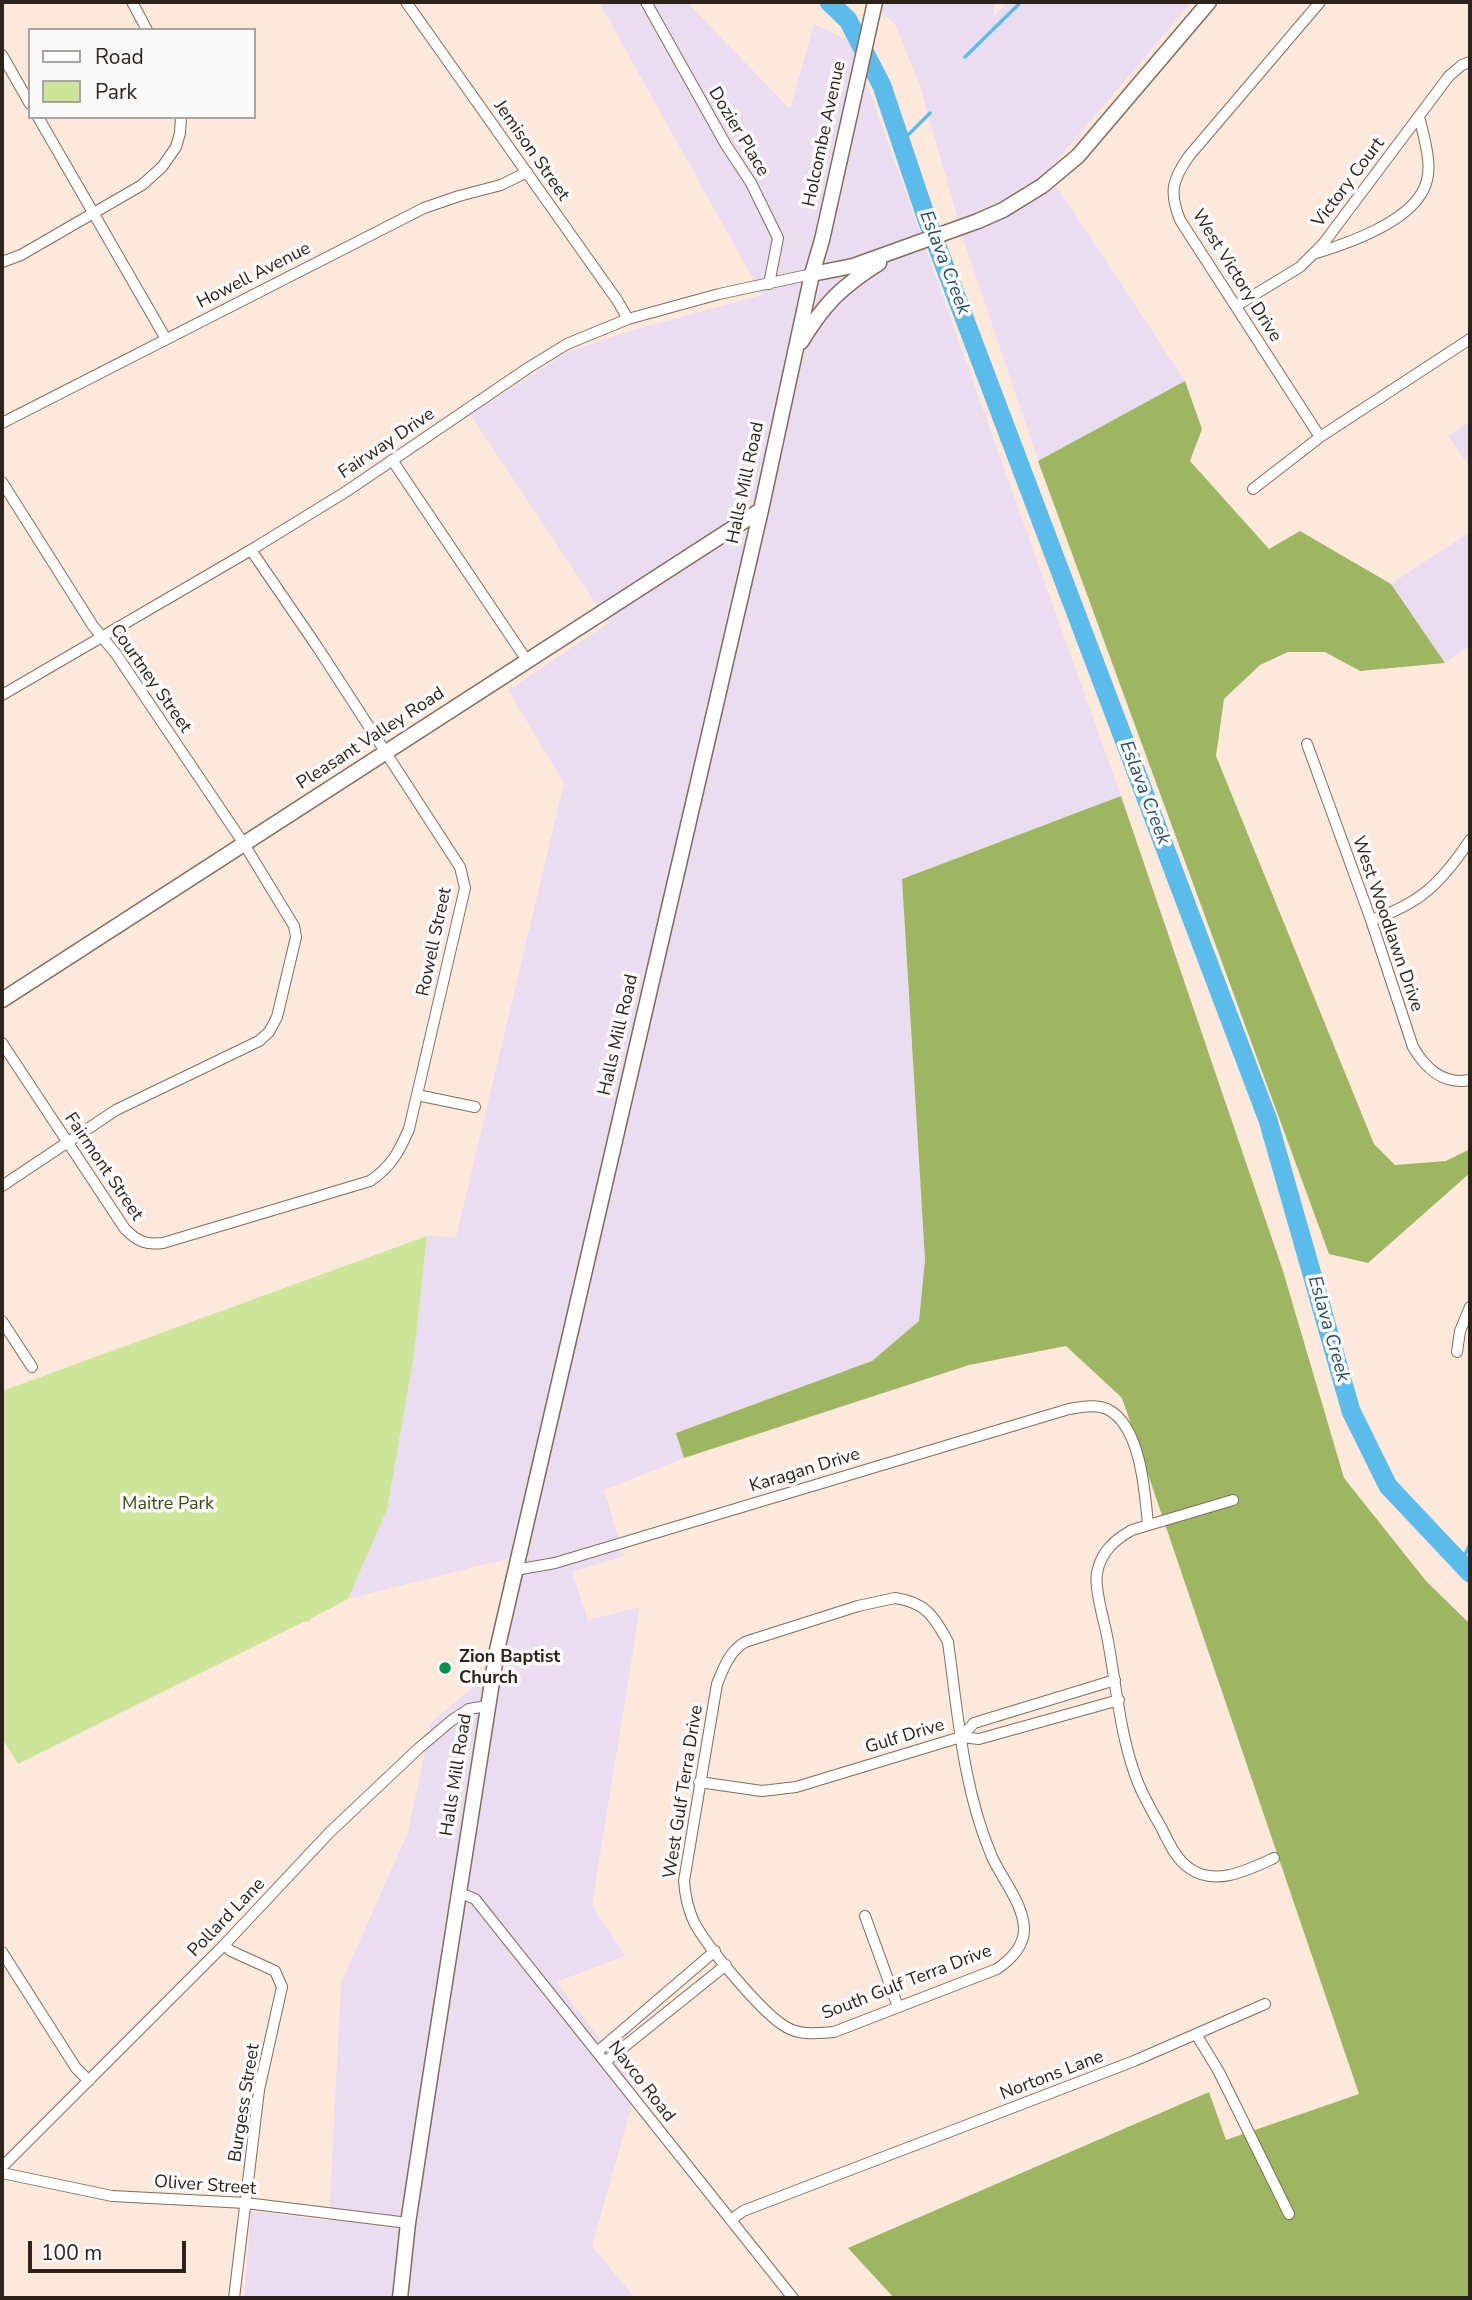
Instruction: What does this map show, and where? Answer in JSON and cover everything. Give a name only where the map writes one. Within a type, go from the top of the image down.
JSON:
[{"type":"street","points":[[132,2],[146,28]]},
{"type":"street","name":"Jemison Street","points":[[406,2],[628,319]]},
{"type":"street","name":"Dozier Place","points":[[646,2],[726,145],[751,183],[778,238],[769,284]]},
{"type":"street","points":[[812,274],[853,266],[965,225],[1003,210],[1042,186],[1078,156],[1209,2]]},
{"type":"street","name":"West Victory Drive","points":[[1320,2],[1189,156],[1172,185],[1180,220],[1320,437]]},
{"type":"street","name":"Holcombe Avenue","points":[[812,274],[874,5]]},
{"type":"street","points":[[2,55],[28,100]]},
{"type":"street","name":"Victory Court","points":[[1236,306],[1300,267],[1323,244],[1449,76],[1470,62]]},
{"type":"street","points":[[1312,255],[1345,245],[1380,229],[1418,199],[1427,180],[1427,159],[1419,116]]},
{"type":"street","points":[[38,119],[166,339]]},
{"type":"street","points":[[2,262],[20,256],[142,185],[162,167],[176,147],[181,119]]},
{"type":"street","name":"Howell Avenue","points":[[2,423],[424,208],[501,185],[527,172]]},
{"type":"street","points":[[795,353],[819,314],[835,295],[851,281],[901,248]]},
{"type":"street","name":"Fairway Drive","points":[[2,695],[251,550],[558,350],[628,319],[719,294],[812,274]]},
{"type":"street","name":"Halls Mill Road","points":[[400,2298],[408,2223],[487,1706],[515,1570],[761,510],[812,274]]},
{"type":"street","points":[[1253,489],[1320,437],[1470,339]]},
{"type":"street","points":[[392,460],[528,662]]},
{"type":"street","name":"Courtney Street","points":[[2,482],[102,637],[244,844],[289,914],[296,937],[277,1017],[269,1032],[247,1048],[116,1111],[2,1186]]},
{"type":"street","name":"Pleasant Valley Road","points":[[2,1000],[761,510]]},
{"type":"street","name":"Rowell Street","points":[[213,1229],[370,1181],[391,1165],[399,1154],[409,1129],[465,888],[460,867],[251,550]]},
{"type":"street","name":"West Woodlawn Drive","points":[[1307,744],[1413,1046],[1435,1075],[1457,1082],[1470,1080]]},
{"type":"street","points":[[1371,920],[1400,909],[1427,893],[1455,863],[1470,840]]},
{"type":"street","name":"Fairmont Street","points":[[2,1043],[125,1229],[137,1241],[149,1245],[163,1243],[213,1229]]},
{"type":"street","points":[[417,1095],[475,1107]]},
{"type":"street","points":[[1457,1352],[1460,1331],[1470,1307]]},
{"type":"street","points":[[2,1321],[32,1367]]},
{"type":"street","name":"Karagan Drive","points":[[515,1570],[569,1559],[1069,1409],[1091,1406],[1105,1408],[1116,1414],[1129,1433],[1144,1486],[1148,1525]]},
{"type":"street","points":[[1233,1500],[1148,1525],[1118,1537],[1106,1549],[1096,1576],[1132,1764],[1141,1791],[1177,1856],[1188,1868],[1211,1877],[1227,1876],[1251,1869],[1274,1858]]},
{"type":"street","name":"South Gulf Terra Drive","points":[[722,1671],[736,1648],[745,1642],[858,1606],[895,1598],[911,1600],[922,1607],[937,1622],[948,1642],[970,1794],[984,1837],[1018,1908],[1024,1928],[1022,1940],[1009,1961],[997,1969],[834,2032],[809,2034],[788,2028],[769,2015],[743,1985]]},
{"type":"street","name":"West Gulf Terra Drive","points":[[722,1671],[716,1684],[684,1881],[694,1921],[743,1985]]},
{"type":"street","points":[[961,1737],[974,1723],[1115,1680]]},
{"type":"street","name":"Gulf Drive","points":[[699,1782],[762,1791],[796,1787],[961,1737],[979,1738],[1119,1700]]},
{"type":"street","name":"Pollard Lane","points":[[2,2167],[224,1945],[330,1832],[419,1748],[469,1709],[487,1706]]},
{"type":"street","points":[[1031,1706],[1035,1722]]},
{"type":"street","name":"Navco Road","points":[[458,1892],[475,1899],[793,2298]]},
{"type":"street","points":[[865,1916],[898,2007]]},
{"type":"street","name":"Burgess Street","points":[[224,1945],[231,1951],[275,1971],[282,1987],[259,2090],[234,2298]]},
{"type":"street","points":[[597,2052],[715,1951]]},
{"type":"street","points":[[2,1952],[76,2068],[89,2081]]},
{"type":"street","points":[[605,2062],[726,1965]]},
{"type":"street","name":"Nortons Lane","points":[[731,2220],[744,2211],[1134,2061],[1265,2004]]},
{"type":"street","points":[[1196,2034],[1219,2072],[1289,2214]]},
{"type":"street","name":"Oliver Street","points":[[2,2173],[112,2196],[246,2203],[408,2223]]},
{"type":"shaded area","points":[[599,2],[687,2],[790,109],[814,24],[852,42],[1121,796],[902,879],[925,1260],[920,1321],[872,1361],[676,1433],[684,1458],[604,1490],[624,1556],[572,1572],[588,1620],[640,1607],[592,1905],[625,1956],[556,1982],[637,2087],[592,2246],[635,2298],[244,2298],[251,2211],[329,2221],[341,1983],[408,1832],[431,1723],[481,1680],[510,1558],[348,1599],[387,1510],[414,1355],[427,1236],[456,1237],[564,783],[508,690],[609,623],[470,414],[568,352],[626,332],[762,295]]},
{"type":"shaded area","points":[[869,2],[995,2],[993,17],[1008,2],[1192,2],[1047,172],[1185,381],[1038,461],[964,241],[920,86],[895,24]]},
{"type":"shaded area","points":[[1470,421],[1470,468],[1448,436]]},
{"type":"shaded area","points":[[1470,532],[1470,646],[1445,663],[1391,584]]},
{"type":"green space","points":[[1185,381],[1202,429],[1190,461],[1269,549],[1300,531],[1391,584],[1445,663],[1360,671],[1325,652],[1288,652],[1260,665],[1224,699],[1216,756],[1374,1144],[1395,1165],[1446,1161],[1470,1149],[1470,1173],[1368,1263],[1329,1254],[1038,461]]},
{"type":"green space","points":[[1121,796],[1283,1271],[1344,1478],[1426,1581],[1470,1624],[1470,2298],[894,2298],[848,2248],[1209,2092],[1226,2140],[1359,2094],[1122,1398],[1066,1346],[969,1365],[684,1458],[676,1433],[872,1361],[919,1321],[925,1260],[902,879]]},
{"type":"green space","name":"Maitre Park","points":[[427,1236],[414,1355],[387,1510],[348,1599],[310,1621],[303,1622],[18,1764],[2,1738],[2,1391]]},
{"type":"waterway","name":"Eslava Creek","points":[[829,2],[848,20],[882,86],[926,217],[1268,1120],[1351,1411],[1388,1486],[1470,1573]]},
{"type":"waterway","points":[[965,57],[1021,2]]},
{"type":"waterway","points":[[901,142],[930,113]]},
{"type":"waterway","points":[[1461,1563],[1470,1544]]},
{"type":"place","name":"Zion Baptist Church","points":[[445,1668]]}]
